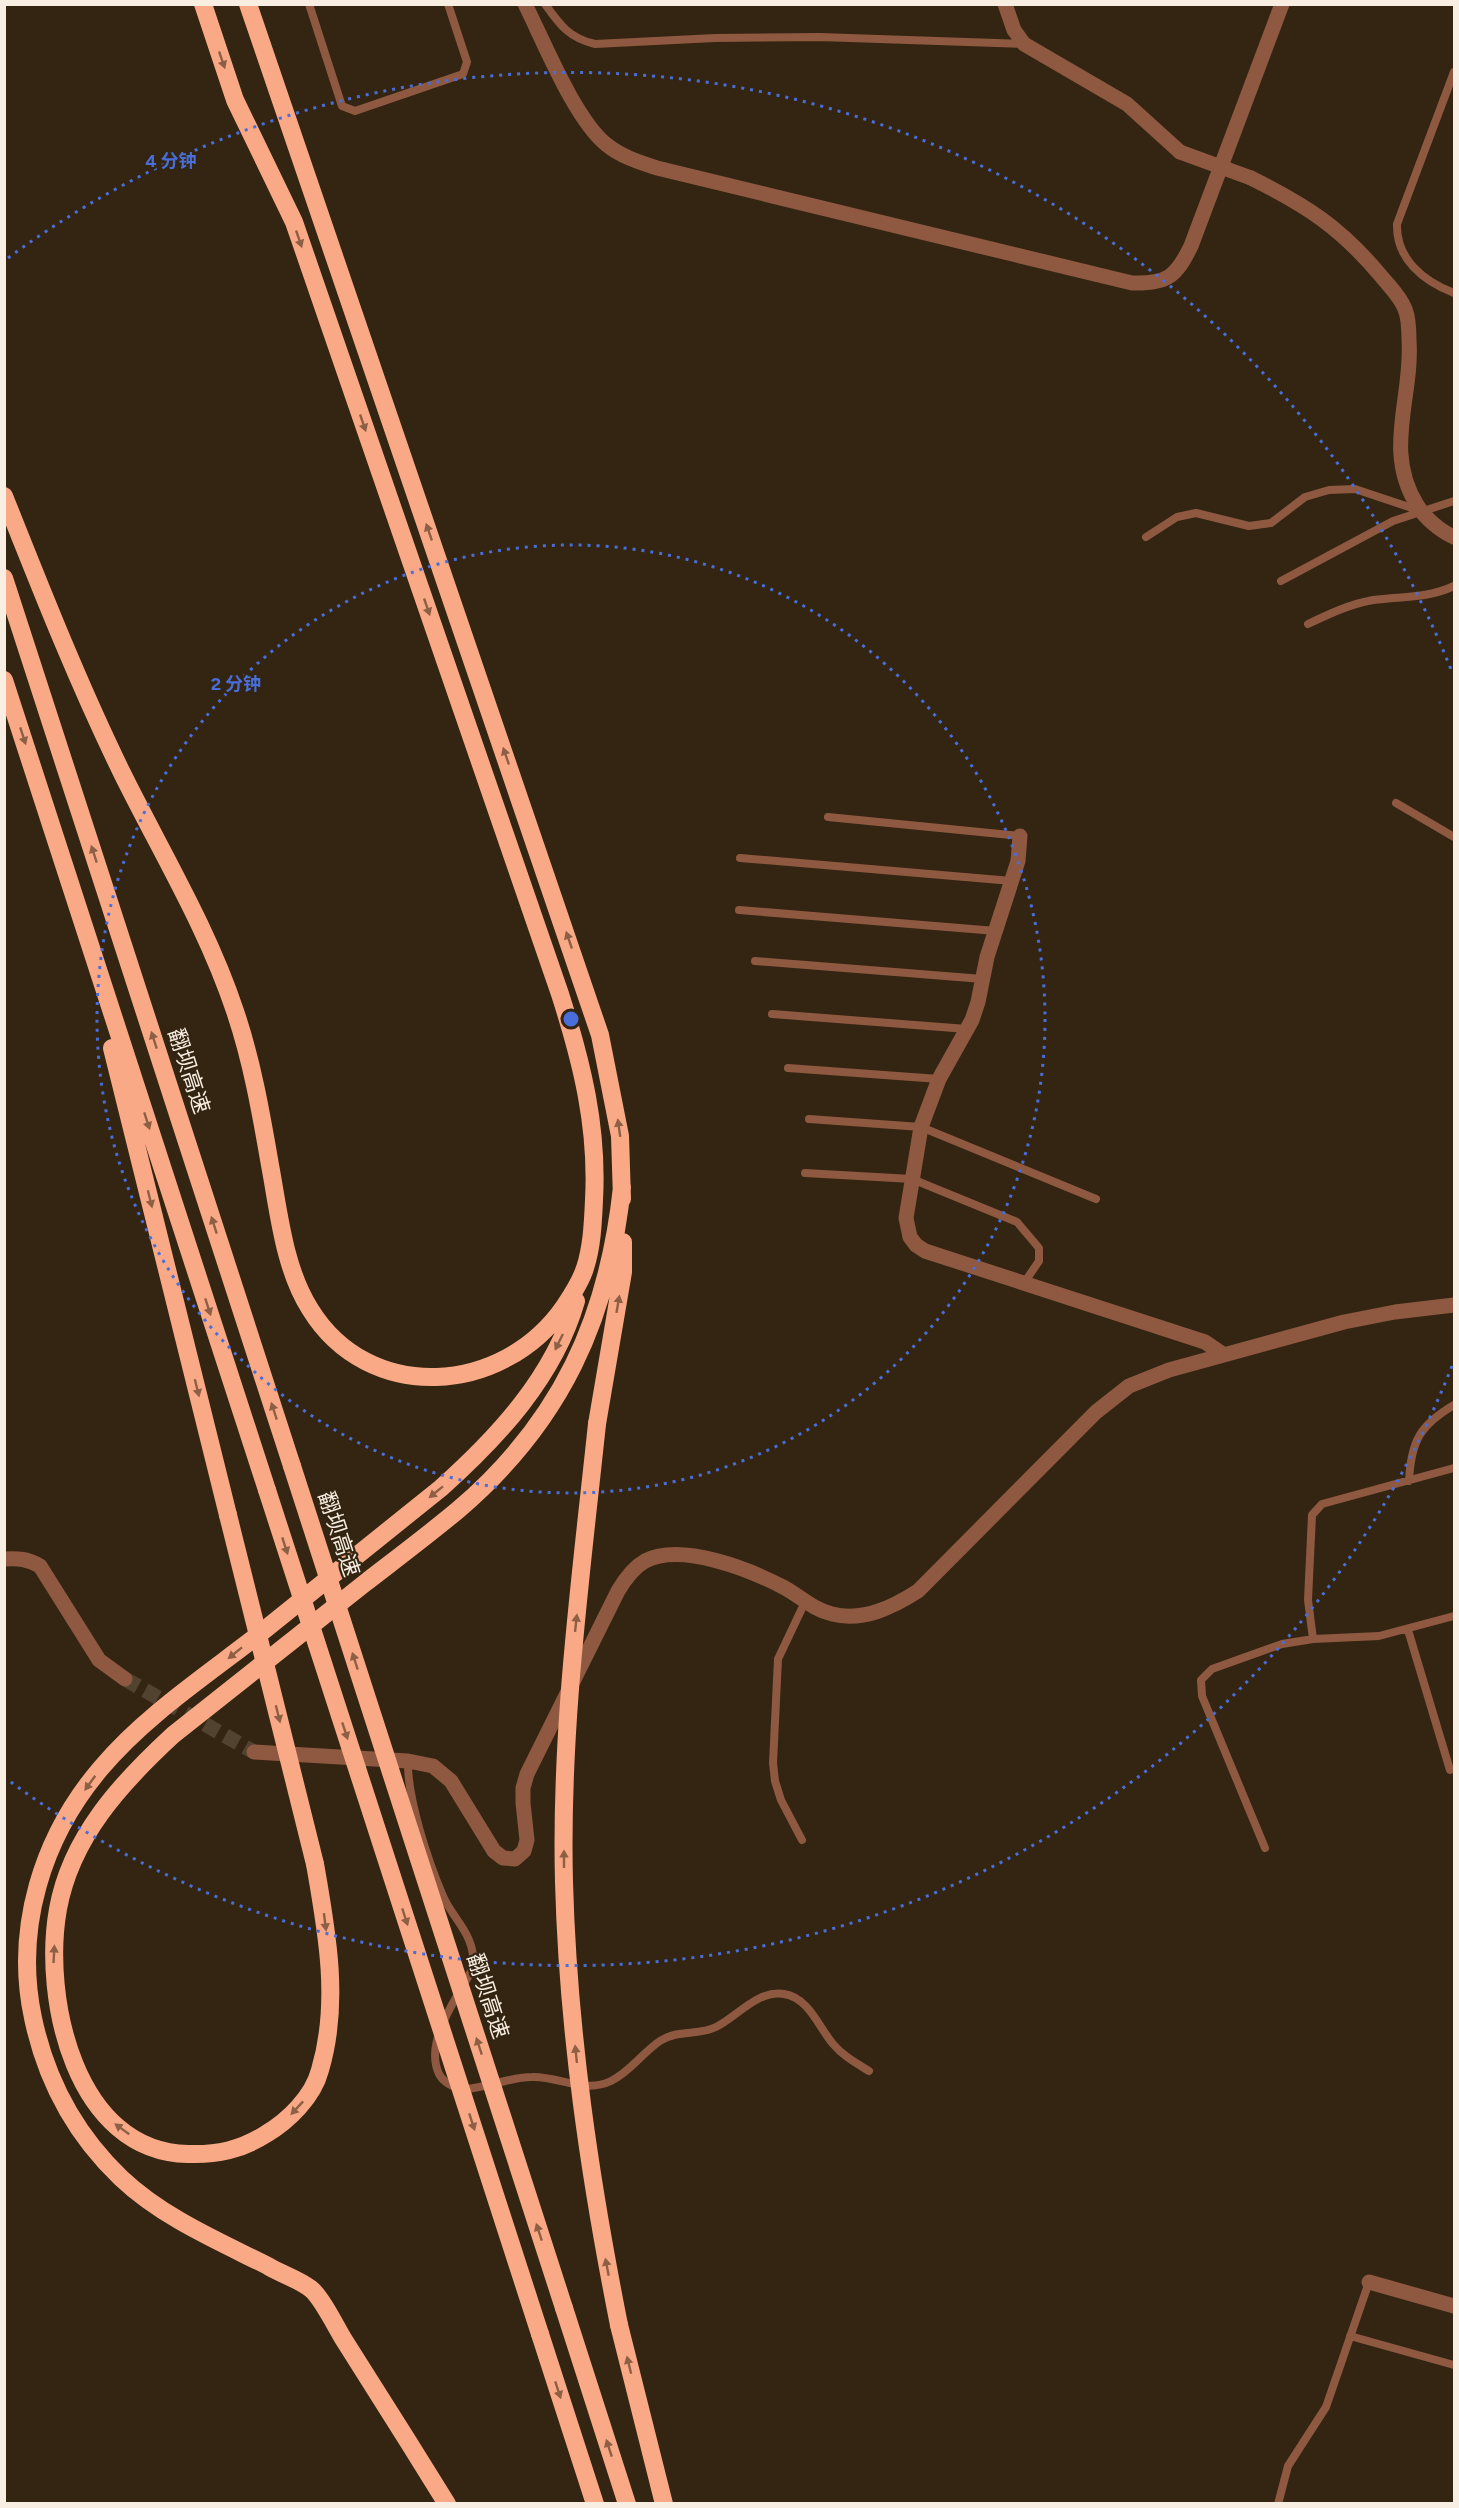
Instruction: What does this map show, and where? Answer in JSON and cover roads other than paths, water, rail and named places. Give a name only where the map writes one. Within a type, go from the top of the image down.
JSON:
[{"type":"highway","points":[[203,4],[235,100],[294,222],[572,1032],[586,1088],[594,1134],[593,1224],[585,1268],[571,1316],[532,1389],[506,1424],[475,1458],[441,1488],[155,1716],[101,1768],[79,1798],[54,1840],[34,1895],[28,1930],[28,1984],[38,2042],[51,2079],[69,2115],[93,2149],[122,2180],[154,2205],[313,2290],[447,2504]]},
{"type":"highway","points":[[248,4],[600,1035],[620,1136],[623,1272],[597,1424],[572,1659],[565,1769],[564,1882],[570,1995],[581,2106],[597,2216],[619,2325],[664,2504]]},
{"type":"highway","points":[[4,496],[101,729],[196,914],[217,962],[249,1059],[278,1211],[298,1286],[310,1309],[327,1332],[348,1351],[373,1365],[400,1374],[429,1377],[457,1376],[486,1369],[513,1356],[536,1339],[556,1318],[585,1268]]},
{"type":"highway","name":"翻坝高速","points":[[4,578],[627,2504]]},
{"type":"highway","points":[[4,680],[595,2504]]},
{"type":"highway","points":[[75,898],[228,1515],[315,1864],[330,1968],[330,2020],[320,2072],[302,2103],[278,2127],[249,2145],[214,2155],[177,2154],[146,2144],[118,2127],[95,2103],[71,2058],[57,2010],[52,1959],[58,1908],[73,1859],[99,1813],[133,1771],[173,1735],[459,1509],[524,1443],[551,1405],[573,1367],[592,1324],[607,1280],[617,1234],[622,1187]]},
{"type":"street","points":[[525,4],[586,124],[606,145],[628,158],[657,168],[1132,284],[1151,284],[1171,278],[1183,263],[1282,4]]},
{"type":"street","points":[[1005,4],[1014,30],[1024,44],[1127,104],[1180,152],[1251,178],[1295,200],[1334,226],[1399,297],[1405,310],[1411,358],[1400,430],[1401,467],[1409,492],[1420,511],[1433,524],[1455,537]]},
{"type":"street","points":[[1020,836],[1018,861],[982,979],[978,1002],[967,1029],[939,1079],[921,1127],[906,1218],[910,1237],[925,1251],[1205,1342],[1224,1355]]},
{"type":"street","points":[[254,1752],[408,1761],[433,1766],[451,1781],[494,1851],[503,1858],[515,1859],[524,1851],[527,1840],[523,1788],[527,1774],[618,1591],[634,1569],[645,1561],[673,1554],[699,1557],[787,1589],[804,1602],[832,1614],[850,1616],[868,1614],[903,1601],[930,1579],[1111,1398],[1130,1386],[1169,1370],[1344,1322],[1395,1312],[1455,1305]]},
{"type":"street","points":[[4,1559],[29,1560],[40,1566],[99,1660],[125,1679]]},
{"type":"street","points":[[1369,2282],[1455,2306]]},
{"type":"lane","points":[[309,4],[342,106],[355,111],[463,75],[467,62],[448,4]]},
{"type":"lane","points":[[544,4],[567,32],[580,40],[595,44],[714,38],[820,37],[1024,44]]},
{"type":"lane","points":[[1455,72],[1397,224],[1396,241],[1420,276],[1436,286],[1455,293]]},
{"type":"lane","points":[[1146,537],[1177,518],[1196,513],[1249,526],[1271,523],[1305,497],[1329,490],[1355,489],[1420,511]]},
{"type":"lane","points":[[1281,581],[1392,521],[1455,501]]},
{"type":"lane","points":[[1308,624],[1339,609],[1372,600],[1437,594],[1455,586]]},
{"type":"lane","points":[[1396,803],[1455,837]]},
{"type":"lane","points":[[828,817],[1020,836]]},
{"type":"lane","points":[[740,858],[1012,881]]},
{"type":"lane","points":[[739,910],[996,931]]},
{"type":"lane","points":[[755,961],[982,979]]},
{"type":"lane","points":[[772,1014],[967,1029]]},
{"type":"lane","points":[[788,1068],[939,1079]]},
{"type":"lane","points":[[809,1119],[921,1127],[1096,1199]]},
{"type":"lane","points":[[805,1173],[912,1179],[1017,1222],[1039,1248],[1039,1261],[1024,1283]]},
{"type":"lane","points":[[1409,1480],[1410,1458],[1418,1437],[1433,1418],[1455,1405]]},
{"type":"lane","points":[[1313,1639],[1308,1600],[1312,1515],[1316,1509],[1322,1504],[1455,1468]]},
{"type":"lane","points":[[802,1840],[781,1800],[775,1781],[773,1763],[778,1659],[804,1602]]},
{"type":"lane","points":[[1265,1848],[1202,1696],[1202,1680],[1212,1669],[1282,1644],[1313,1639],[1379,1636],[1455,1616]]},
{"type":"lane","points":[[1408,1630],[1450,1770]]},
{"type":"lane","points":[[408,1761],[411,1799],[437,1878],[444,1897],[467,1933],[474,1957],[471,1975],[461,1989],[438,2035],[435,2054],[439,2073],[448,2085],[464,2089],[518,2077],[534,2076],[594,2087],[611,2081],[625,2072],[661,2040],[681,2032],[708,2030],[764,1996],[782,1994],[798,1998],[811,2011],[834,2045],[850,2061],[869,2071]]},
{"type":"lane","points":[[1278,2504],[1288,2466],[1326,2408],[1369,2282]]},
{"type":"lane","points":[[1350,2336],[1455,2365]]},
{"type":"tunnel","points":[[125,1679],[254,1752]]}]
